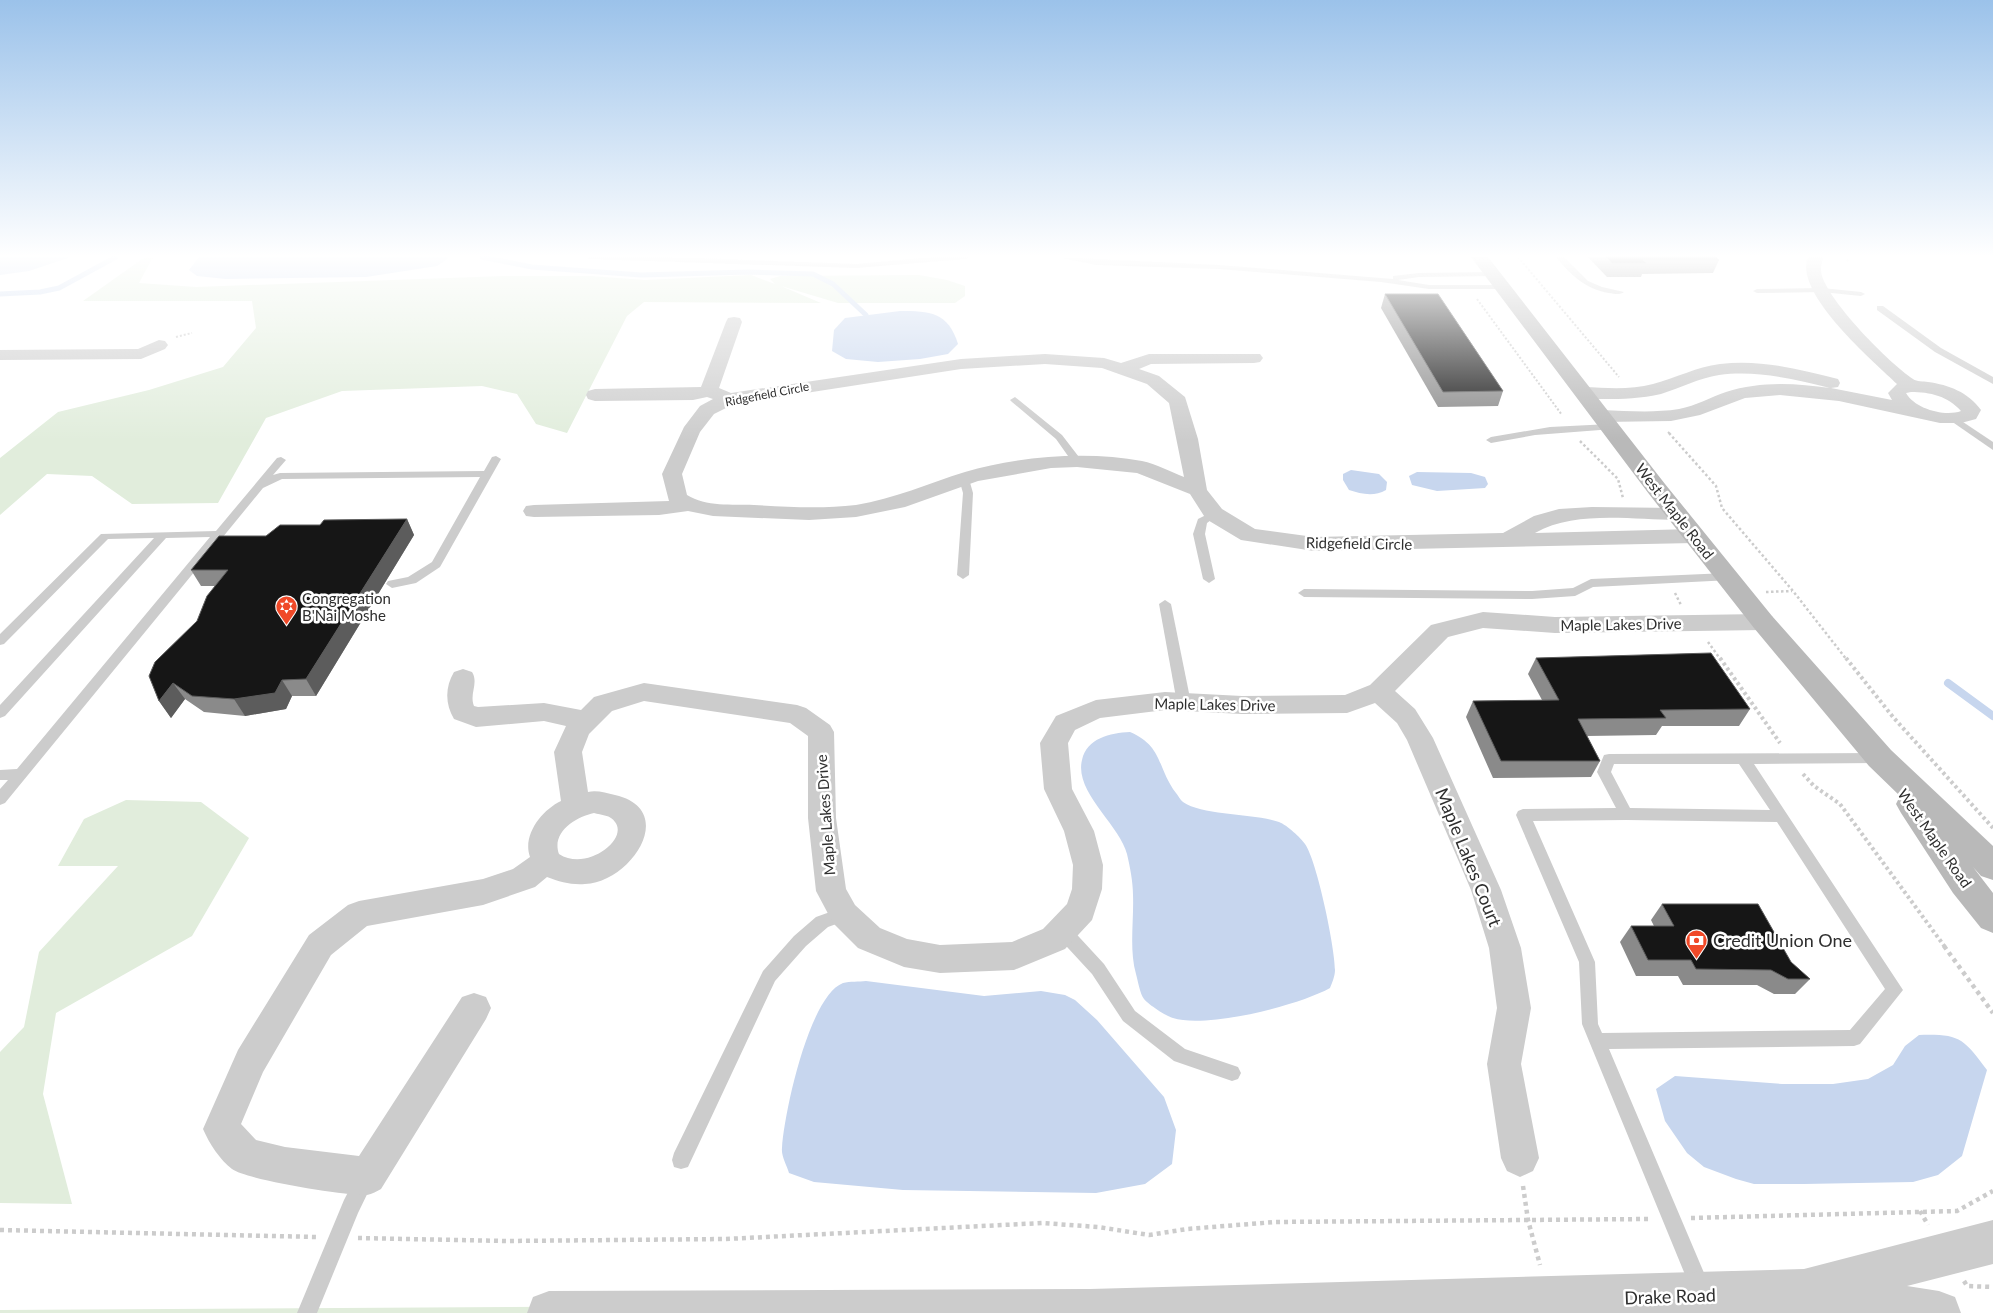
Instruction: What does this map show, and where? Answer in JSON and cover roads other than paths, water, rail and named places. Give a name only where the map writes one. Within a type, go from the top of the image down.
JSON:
[{"type":"main road","name":"West Maple Road","points":[[1525,318],[1763,622],[1880,758],[1993,866]]},
{"type":"main road","name":"West Maple Road","points":[[1880,758],[1965,883],[1993,918]]},
{"type":"street","points":[[1843,318],[1904,389]]},
{"type":"street","points":[[709,392],[734,322]]},
{"type":"street","points":[[0,366],[8,355],[139,359],[159,344]]},
{"type":"street","points":[[1122,369],[1149,359],[1254,358]]},
{"type":"street","name":"Ridgefield Circle","points":[[688,505],[677,498],[672,474],[692,431],[708,410],[729,399],[830,382],[962,364],[1045,359],[1104,363],[1152,380],[1178,401],[1188,439],[1197,490],[1214,514],[1249,535],[1314,544],[1455,543],[1510,538],[1694,536]]},
{"type":"street","points":[[1584,393],[1634,393],[1665,387],[1700,373],[1729,369],[1789,372],[1857,388],[1945,392],[1966,403],[1971,410],[1969,415],[1954,419],[1942,418],[1839,396],[1764,390],[1734,394],[1692,411],[1606,422]]},
{"type":"street","points":[[1904,389],[1898,399],[1916,411]]},
{"type":"street","points":[[595,396],[709,392],[729,399]]},
{"type":"street","points":[[534,511],[659,509],[688,505],[713,510],[761,513],[809,514],[856,511],[897,502],[964,479],[1011,468],[1051,462],[1077,461],[1141,467],[1197,490]]},
{"type":"street","name":"Ridgefield Circle","points":[[1510,538],[1546,519],[1556,517],[1587,514],[1677,514]]},
{"type":"street","name":"Maple Lakes Drive","points":[[576,807],[568,752],[578,729],[603,704],[644,692],[797,715],[821,732],[822,818],[831,891],[844,914],[869,938],[904,954],[940,959],[1014,956],[1054,939],[1080,911],[1087,889],[1088,865],[1080,831],[1058,789],[1054,743],[1065,723],[1096,709],[1165,701],[1242,705],[1347,704],[1379,691],[1440,631],[1484,620],[1555,625],[1763,622]]},
{"type":"street","points":[[463,678],[459,701],[463,712],[476,717],[544,712],[586,721]]},
{"type":"street","name":"Maple Lakes Court","points":[[1379,691],[1406,716],[1420,738],[1486,890],[1505,948],[1514,1008],[1504,1064],[1520,1158]]},
{"type":"street","points":[[594,802],[608,803],[620,807],[628,814],[633,824],[632,835],[627,847],[617,858],[604,866],[574,873],[560,870],[547,861],[543,855],[542,844],[545,832],[553,822],[576,807],[594,802]]},
{"type":"street","points":[[474,1008],[368,1176],[285,1166],[245,1156],[221,1130],[250,1062],[320,945],[359,914],[483,892],[524,878],[547,861]]},
{"type":"street","name":"Drake Road","points":[[549,1313],[1466,1307],[1549,1300],[1704,1296],[1801,1291],[1993,1242]]},
{"type":"street","name":"Drake Road","points":[[1801,1291],[1939,1313]]},
{"type":"lane","points":[[1894,318],[1938,350],[1993,382]]},
{"type":"lane","points":[[1015,400],[1059,437],[1077,461]]},
{"type":"lane","points":[[1954,419],[1993,447]]},
{"type":"lane","points":[[1491,440],[1523,432],[1606,422]]},
{"type":"lane","points":[[392,584],[412,580],[436,564],[496,459]]},
{"type":"lane","points":[[0,800],[280,460]]},
{"type":"lane","points":[[259,486],[280,476],[487,474]]},
{"type":"lane","points":[[963,576],[968,492],[964,479]]},
{"type":"lane","points":[[1209,579],[1199,534],[1202,521],[1214,514]]},
{"type":"lane","points":[[0,641],[108,535],[220,534]]},
{"type":"lane","points":[[0,713],[164,535]]},
{"type":"lane","points":[[1304,593],[1532,595],[1575,592],[1591,583],[1727,577]]},
{"type":"lane","points":[[1165,604],[1184,702]]},
{"type":"lane","points":[[1598,1041],[1854,1038],[1895,990],[1743,758]]},
{"type":"lane","points":[[1626,814],[1604,772],[1609,759],[1880,758]]},
{"type":"lane","points":[[0,775],[22,774]]},
{"type":"lane","points":[[1704,1296],[1590,1024],[1587,962],[1523,815],[1780,816]]},
{"type":"lane","points":[[681,1160],[769,976],[800,941],[822,922],[844,914]]},
{"type":"lane","points":[[1062,930],[1098,969],[1129,1016],[1180,1055],[1232,1073]]},
{"type":"lane","points":[[307,1313],[351,1207],[368,1176]]},
{"type":"water","points":[[845,318],[941,318],[949,325],[958,344],[948,354],[920,359],[878,362],[846,359],[832,351],[834,330]]},
{"type":"water","points":[[1351,470],[1379,474],[1387,482],[1386,490],[1372,494],[1363,494],[1349,490],[1343,480],[1343,474]]},
{"type":"water","points":[[1417,472],[1471,473],[1485,477],[1488,484],[1485,488],[1437,491],[1412,485],[1409,476]]},
{"type":"water","points":[[1130,732],[1141,738],[1154,751],[1170,784],[1183,802],[1203,810],[1279,822],[1303,841],[1310,853],[1315,868],[1329,925],[1335,970],[1330,988],[1316,995],[1253,1014],[1207,1020],[1188,1021],[1173,1018],[1158,1010],[1144,999],[1139,987],[1134,964],[1132,935],[1133,890],[1127,854],[1123,843],[1091,796],[1081,772],[1082,760],[1089,746],[1107,735]]},
{"type":"water","points":[[866,981],[984,996],[1041,991],[1065,995],[1075,1000],[1097,1020],[1164,1097],[1176,1130],[1172,1164],[1145,1184],[1096,1193],[903,1190],[814,1182],[789,1173],[782,1151],[784,1132],[793,1084],[809,1032],[819,1009],[831,992],[843,983]]},
{"type":"water","points":[[1919,1035],[1952,1037],[1959,1040],[1972,1051],[1987,1070],[1962,1156],[1938,1175],[1913,1182],[1754,1184],[1736,1179],[1704,1167],[1687,1153],[1665,1121],[1656,1089],[1675,1076],[1782,1084],[1833,1084],[1868,1079],[1893,1065],[1905,1046]]},
{"type":"waterway","points":[[1948,683],[1993,716]]},
{"type":"place","name":"Congregation B'Nai Moshe","points":[[286,626]]},
{"type":"place","name":"Credit Union One","points":[[1697,959]]}]
